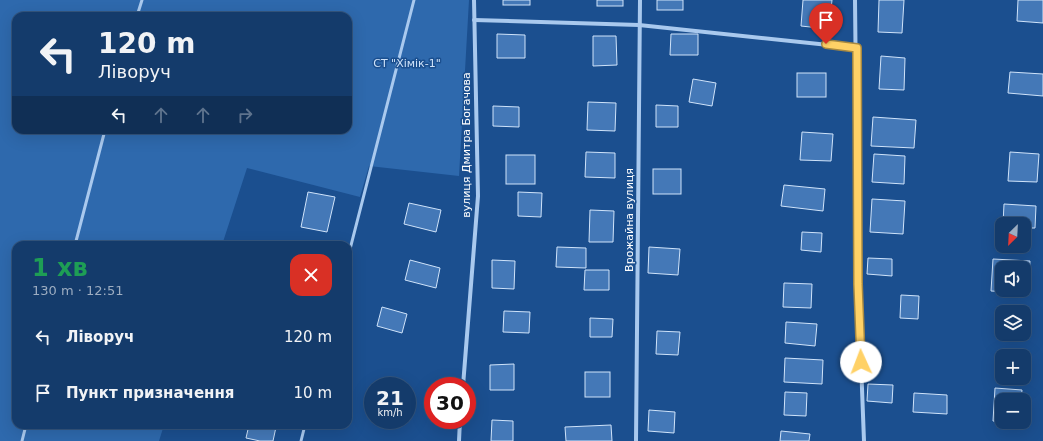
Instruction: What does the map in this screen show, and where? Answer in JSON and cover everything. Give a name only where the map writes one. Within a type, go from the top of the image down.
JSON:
[{"type":"street","name":"вулиця Дмитра Богачова","points":[[464,377],[478,196],[474,0]]},
{"type":"street","name":"Врожайна вулиця","points":[[636,441],[640,0]]},
{"type":"street","points":[[855,0],[857,48],[858,284],[864,441]]},
{"type":"street","points":[[474,20],[639,25],[857,48]]},
{"type":"street","points":[[459,441],[460,429]]},
{"type":"lane","points":[[138,12],[142,0]]},
{"type":"lane","points":[[352,241],[414,0]]},
{"type":"lane","points":[[76,241],[105,134]]},
{"type":"lane","points":[[22,441],[25,429]]},
{"type":"lane","points":[[301,441],[304,429]]},
{"type":"green space","name":"СТ \"Хімік-1\"","points":[[0,0],[469,0],[459,176],[369,166],[360,197],[247,168],[223,241],[12,241],[12,429],[163,429],[159,441],[0,441]]},
{"type":"building","points":[[503,0],[530,0],[530,5],[503,5]]},
{"type":"building","points":[[597,0],[623,0],[623,6],[597,6]]},
{"type":"building","points":[[657,0],[683,0],[683,10],[657,10]]},
{"type":"building","points":[[803,0],[832,0],[829,29],[801,26]]},
{"type":"building","points":[[879,0],[904,0],[902,33],[878,32]]},
{"type":"building","points":[[1018,0],[1043,0],[1043,23],[1017,21]]},
{"type":"building","points":[[497,34],[525,35],[525,58],[497,58]]},
{"type":"building","points":[[671,34],[698,34],[698,55],[670,55]]},
{"type":"building","points":[[593,36],[616,36],[617,65],[593,66]]},
{"type":"building","points":[[881,56],[905,58],[904,90],[879,89]]},
{"type":"building","points":[[1010,72],[1043,74],[1043,96],[1008,93]]},
{"type":"building","points":[[797,73],[826,73],[826,97],[797,97]]},
{"type":"building","points":[[693,79],[716,83],[712,106],[689,102]]},
{"type":"building","points":[[588,102],[616,103],[615,131],[587,130]]},
{"type":"building","points":[[656,105],[678,106],[678,127],[656,127]]},
{"type":"building","points":[[493,106],[519,107],[519,127],[493,126]]},
{"type":"building","points":[[873,117],[916,120],[914,148],[871,146]]},
{"type":"building","points":[[802,132],[833,134],[831,161],[800,160]]},
{"type":"building","points":[[586,152],[615,153],[615,178],[585,177]]},
{"type":"building","points":[[1010,152],[1039,154],[1037,182],[1008,181]]},
{"type":"building","points":[[874,154],[905,156],[904,184],[872,182]]},
{"type":"building","points":[[506,155],[535,155],[535,184],[506,184]]},
{"type":"building","points":[[653,169],[681,169],[681,194],[653,194]]},
{"type":"building","points":[[784,185],[825,189],[823,211],[781,206]]},
{"type":"building","points":[[308,192],[335,197],[327,232],[301,227]]},
{"type":"building","points":[[518,192],[542,193],[541,217],[518,216]]},
{"type":"building","points":[[872,199],[905,201],[903,234],[870,232]]},
{"type":"building","points":[[409,203],[441,210],[436,232],[404,224]]},
{"type":"building","points":[[1004,204],[1036,206],[1035,228],[1031,228],[1031,217],[1003,217]]},
{"type":"building","points":[[590,210],[614,211],[613,242],[589,242]]},
{"type":"building","points":[[802,232],[822,233],[821,252],[801,250]]},
{"type":"building","points":[[557,247],[586,248],[586,268],[556,267]]},
{"type":"building","points":[[649,247],[680,249],[678,275],[648,273]]},
{"type":"building","points":[[868,258],[892,259],[892,276],[867,274]]},
{"type":"building","points":[[993,259],[1030,261],[995,261],[995,291],[991,291]]},
{"type":"building","points":[[410,260],[440,268],[436,288],[405,280]]},
{"type":"building","points":[[492,260],[515,261],[514,289],[492,288]]},
{"type":"building","points":[[585,270],[609,270],[609,290],[584,290]]},
{"type":"building","points":[[784,283],[812,284],[811,308],[783,307]]},
{"type":"building","points":[[901,295],[919,296],[918,319],[900,318]]},
{"type":"building","points":[[382,307],[407,314],[402,333],[377,326]]},
{"type":"building","points":[[504,311],[530,312],[529,333],[503,332]]},
{"type":"building","points":[[590,318],[613,319],[612,337],[590,337]]},
{"type":"building","points":[[786,322],[817,324],[815,346],[785,343]]},
{"type":"building","points":[[657,331],[680,332],[678,355],[656,354]]},
{"type":"building","points":[[785,358],[823,360],[822,384],[784,382]]},
{"type":"building","points":[[514,364],[514,390],[490,390],[490,365]]},
{"type":"building","points":[[585,372],[610,372],[610,397],[585,397]]},
{"type":"building","points":[[868,384],[893,385],[892,403],[867,401]]},
{"type":"building","points":[[995,388],[1022,390],[1022,393],[995,393],[995,421],[993,421]]},
{"type":"building","points":[[785,392],[807,393],[806,416],[784,415]]},
{"type":"building","points":[[914,393],[947,395],[947,414],[913,412]]},
{"type":"building","points":[[649,410],[675,412],[674,433],[648,431]]},
{"type":"building","points":[[492,420],[513,421],[513,441],[491,441]]},
{"type":"building","points":[[611,425],[612,441],[566,441],[565,427]]},
{"type":"building","points":[[248,429],[276,429],[273,441],[260,441],[246,438]]},
{"type":"building","points":[[781,431],[810,434],[809,441],[780,441]]},
{"type":"route","points":[[826,44],[857,48],[858,284],[861,362]]}]
